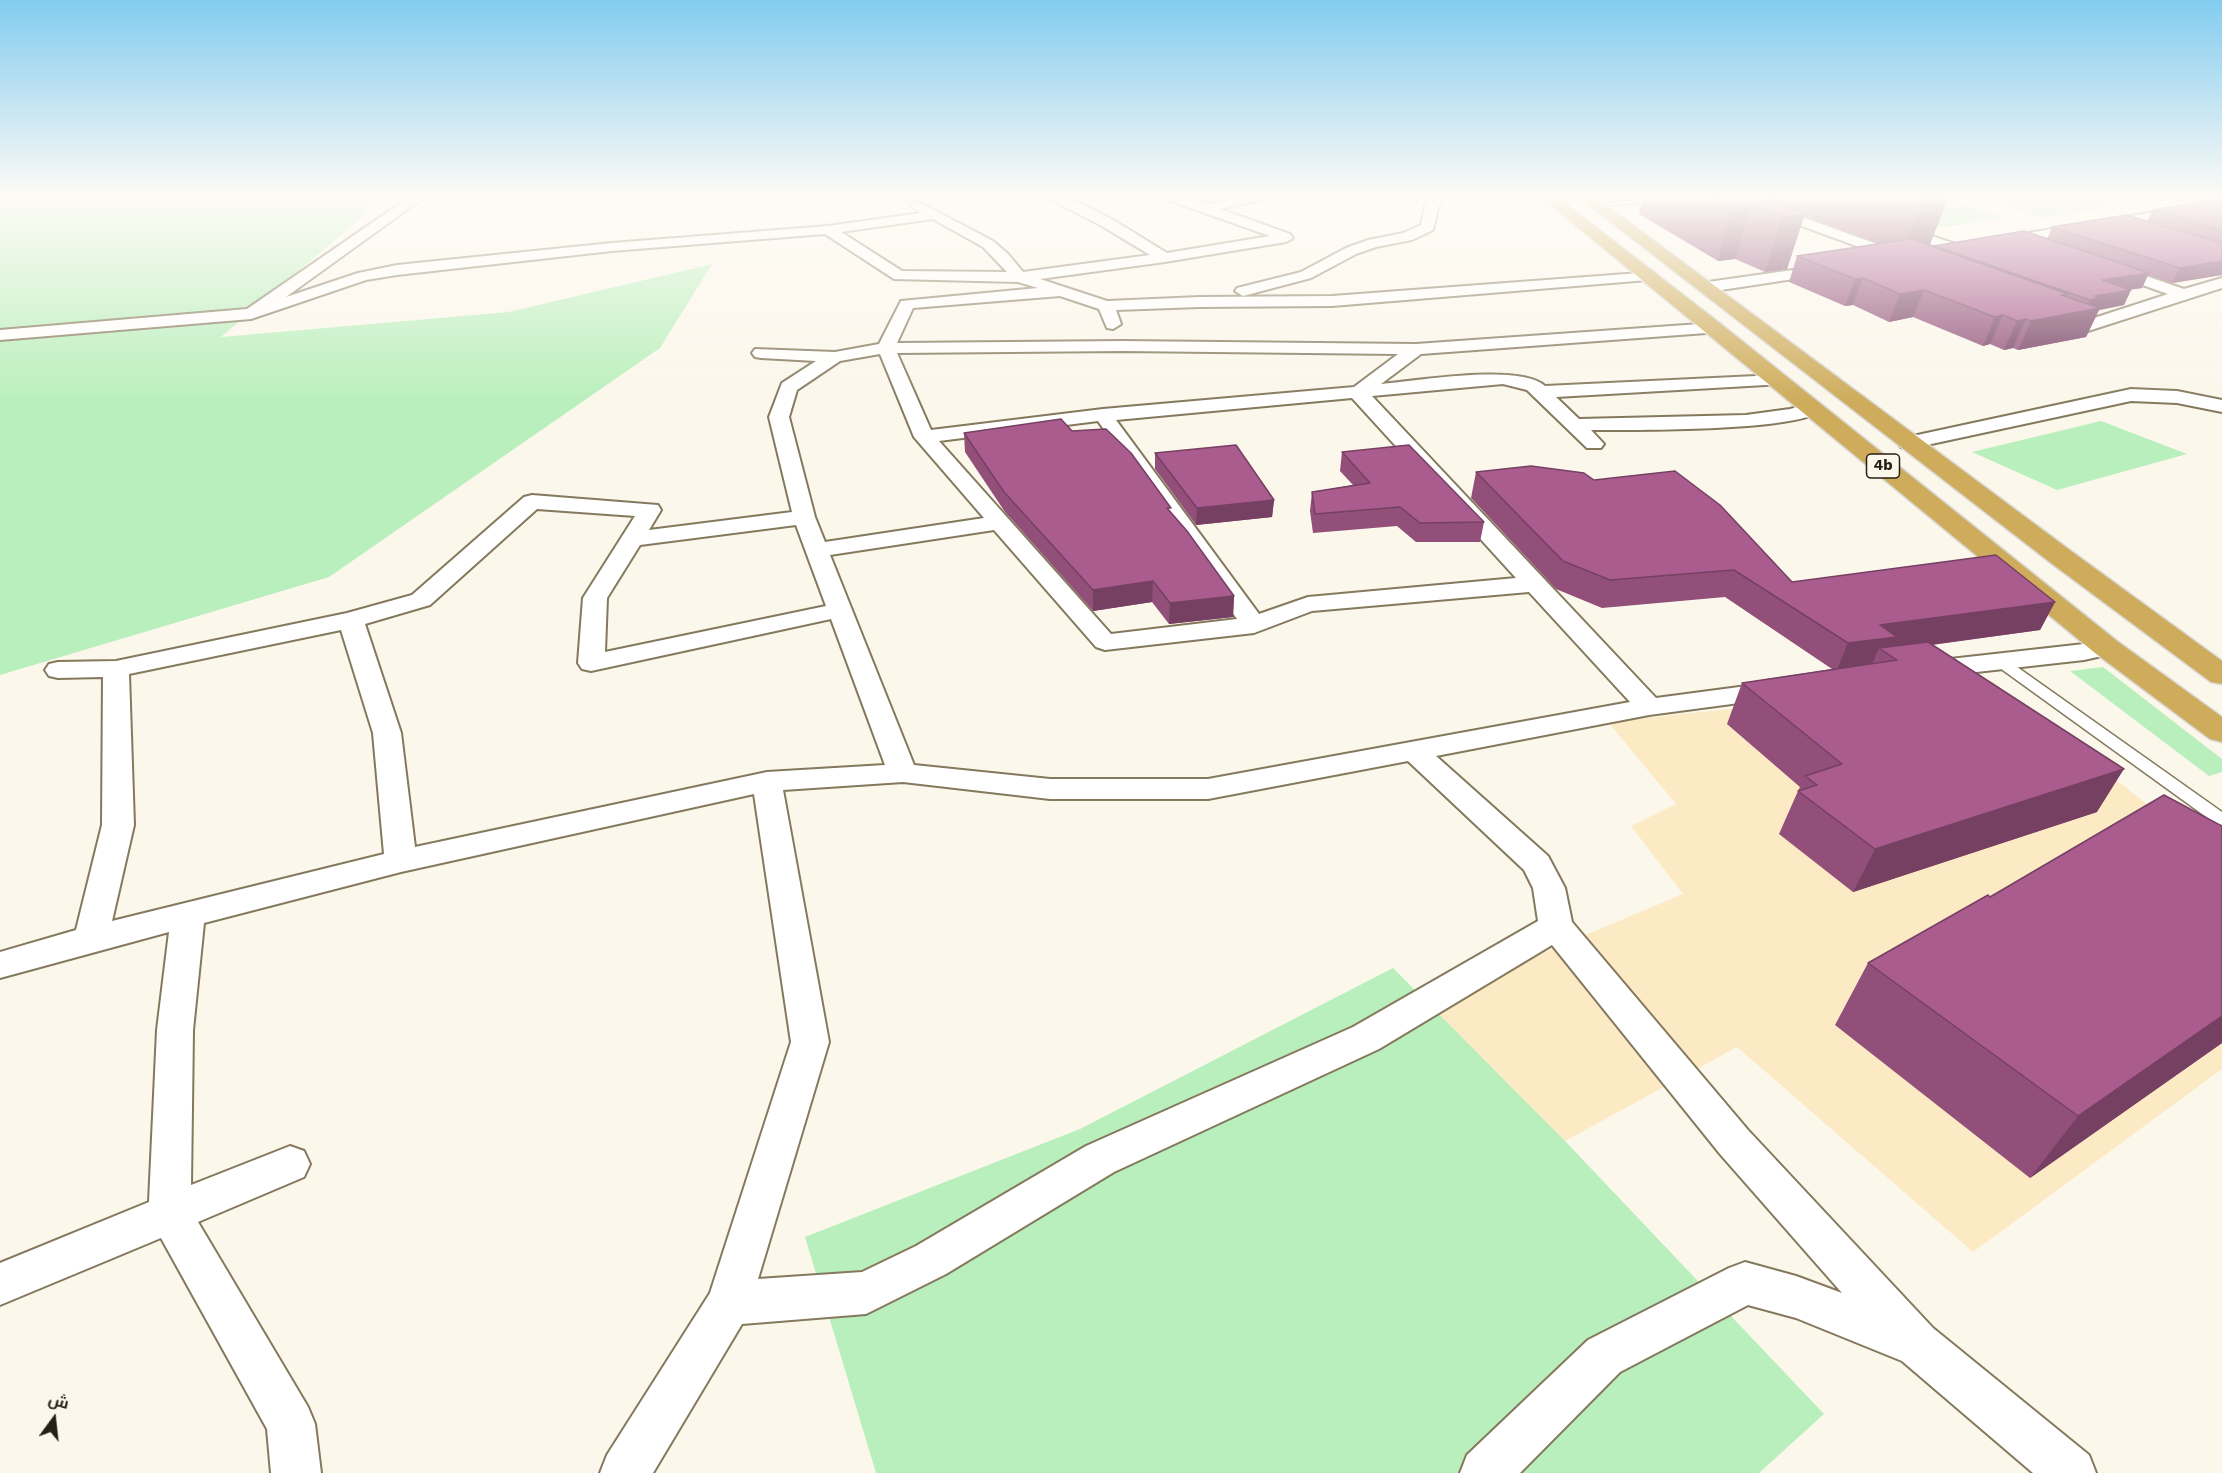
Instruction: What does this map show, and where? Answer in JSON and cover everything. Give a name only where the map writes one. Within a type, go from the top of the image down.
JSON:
[{"type":"highway","name":"4b","points":[[1635,265],[2106,647],[2222,732]]},
{"type":"highway","name":"4b","points":[[1678,265],[2024,531],[2222,675]]},
{"type":"street","points":[[251,314],[321,265]]},
{"type":"street","points":[[0,335],[251,314],[363,276],[446,265]]},
{"type":"street","points":[[882,265],[899,276],[1019,277],[1114,265]]},
{"type":"street","points":[[1010,265],[1019,277],[1106,306],[1200,302],[1332,301],[1648,275]]},
{"type":"street","points":[[1200,302],[1306,275],[1327,265]]},
{"type":"street","points":[[1797,265],[1812,273]]},
{"type":"street","points":[[2097,265],[2183,294]]},
{"type":"street","points":[[1708,287],[1846,267]]},
{"type":"street","points":[[2045,310],[2088,326],[2222,283]]},
{"type":"street","points":[[1064,291],[906,304],[886,348],[924,437],[1105,642],[1254,625],[1308,604],[1533,584]]},
{"type":"street","points":[[1106,306],[1122,346]]},
{"type":"street","points":[[761,352],[834,357],[886,348],[1122,346],[1416,349],[1714,328]]},
{"type":"street","points":[[1358,393],[1416,349]]},
{"type":"street","points":[[834,357],[789,387],[779,417],[804,518],[903,773]]},
{"type":"street","points":[[924,437],[1102,415],[1503,379],[1521,381],[1534,386],[1594,444]]},
{"type":"street","points":[[1538,392],[1777,380]]},
{"type":"street","points":[[1358,393],[1649,707]]},
{"type":"street","points":[[1908,443],[2131,395],[2177,397],[2222,406]]},
{"type":"street","points":[[1574,425],[1746,421],[1792,415],[1812,408]]},
{"type":"street","points":[[1102,415],[1254,625]]},
{"type":"street","points":[[58,670],[116,669],[351,620],[421,600],[532,502],[650,510],[595,597],[591,663],[840,610]]},
{"type":"street","points":[[631,539],[804,518]]},
{"type":"street","points":[[817,550],[999,523]]},
{"type":"street","points":[[351,620],[387,733],[401,861]]},
{"type":"street","points":[[1893,674],[1998,660],[2084,652],[2106,647]]},
{"type":"street","points":[[91,939],[118,825],[116,669]]},
{"type":"street","points":[[0,965],[91,939],[401,861],[767,782],[903,773],[1050,789],[1208,789],[1649,707],[1800,687]]},
{"type":"street","points":[[1413,750],[1537,864],[1549,888],[1556,926],[1734,1142],[1917,1344],[2072,1473]]},
{"type":"street","points":[[625,1473],[729,1303],[810,1042],[767,782]]},
{"type":"street","points":[[188,916],[175,1030],[170,1214],[291,1424],[296,1473]]},
{"type":"street","points":[[729,1303],[866,1293],[931,1260],[1100,1159],[1366,1038],[1556,926]]},
{"type":"street","points":[[0,1284],[290,1164]]},
{"type":"street","points":[[1485,1473],[1604,1356],[1745,1283],[1796,1297],[1917,1344]]},
{"type":"lane","points":[[1998,660],[2222,820]]},
{"type":"shaded area","points":[[1992,681],[2222,864],[2222,1069],[1973,1252],[1737,1047],[1565,1141],[1426,1002],[1683,894],[1631,826],[1676,804],[1608,722]]},
{"type":"green space","points":[[0,265],[306,265],[221,337],[509,312],[712,265],[660,348],[329,577],[0,675]]},
{"type":"green space","points":[[2101,421],[2187,454],[2057,490],[1972,452]]},
{"type":"green space","points":[[2103,667],[2222,759],[2222,772],[2209,776],[2070,671]]},
{"type":"green space","points":[[1393,968],[1565,1141],[1824,1414],[1759,1473],[876,1473],[805,1237],[1080,1129]]},
{"type":"building","points":[[1819,265],[1984,265],[2068,294],[2061,295],[2100,308],[2031,321],[2026,319],[2017,321],[2003,315],[1995,317],[1924,290],[1900,294],[1863,278],[1855,279]]},
{"type":"building","points":[[1988,265],[2124,265],[2149,273],[2102,280],[2131,290],[2095,296],[2100,298],[2090,300]]},
{"type":"building","points":[[2170,265],[2200,265],[2180,268]]},
{"type":"building","points":[[1061,419],[1072,431],[1106,429],[1131,453],[1171,508],[1167,508],[1187,531],[1234,596],[1170,603],[1153,581],[1093,590],[1004,492],[964,433]]},
{"type":"building","points":[[1236,445],[1274,500],[1197,508],[1155,453]]},
{"type":"building","points":[[1409,445],[1484,522],[1420,523],[1400,507],[1315,514],[1312,492],[1370,483],[1342,452]]},
{"type":"building","points":[[1531,466],[1584,473],[1594,480],[1675,471],[1720,505],[1792,582],[1996,555],[2055,602],[1880,625],[1897,637],[1848,643],[1734,570],[1610,580],[1563,561],[1476,472]]},
{"type":"building","points":[[1928,642],[2124,769],[1875,849],[1798,791],[1817,785],[1805,776],[1842,764],[1742,683],[1897,660],[1879,648]]},
{"type":"building","points":[[2164,795],[2222,826],[2222,1016],[2078,1116],[1868,963],[1988,895],[1990,897]]}]
